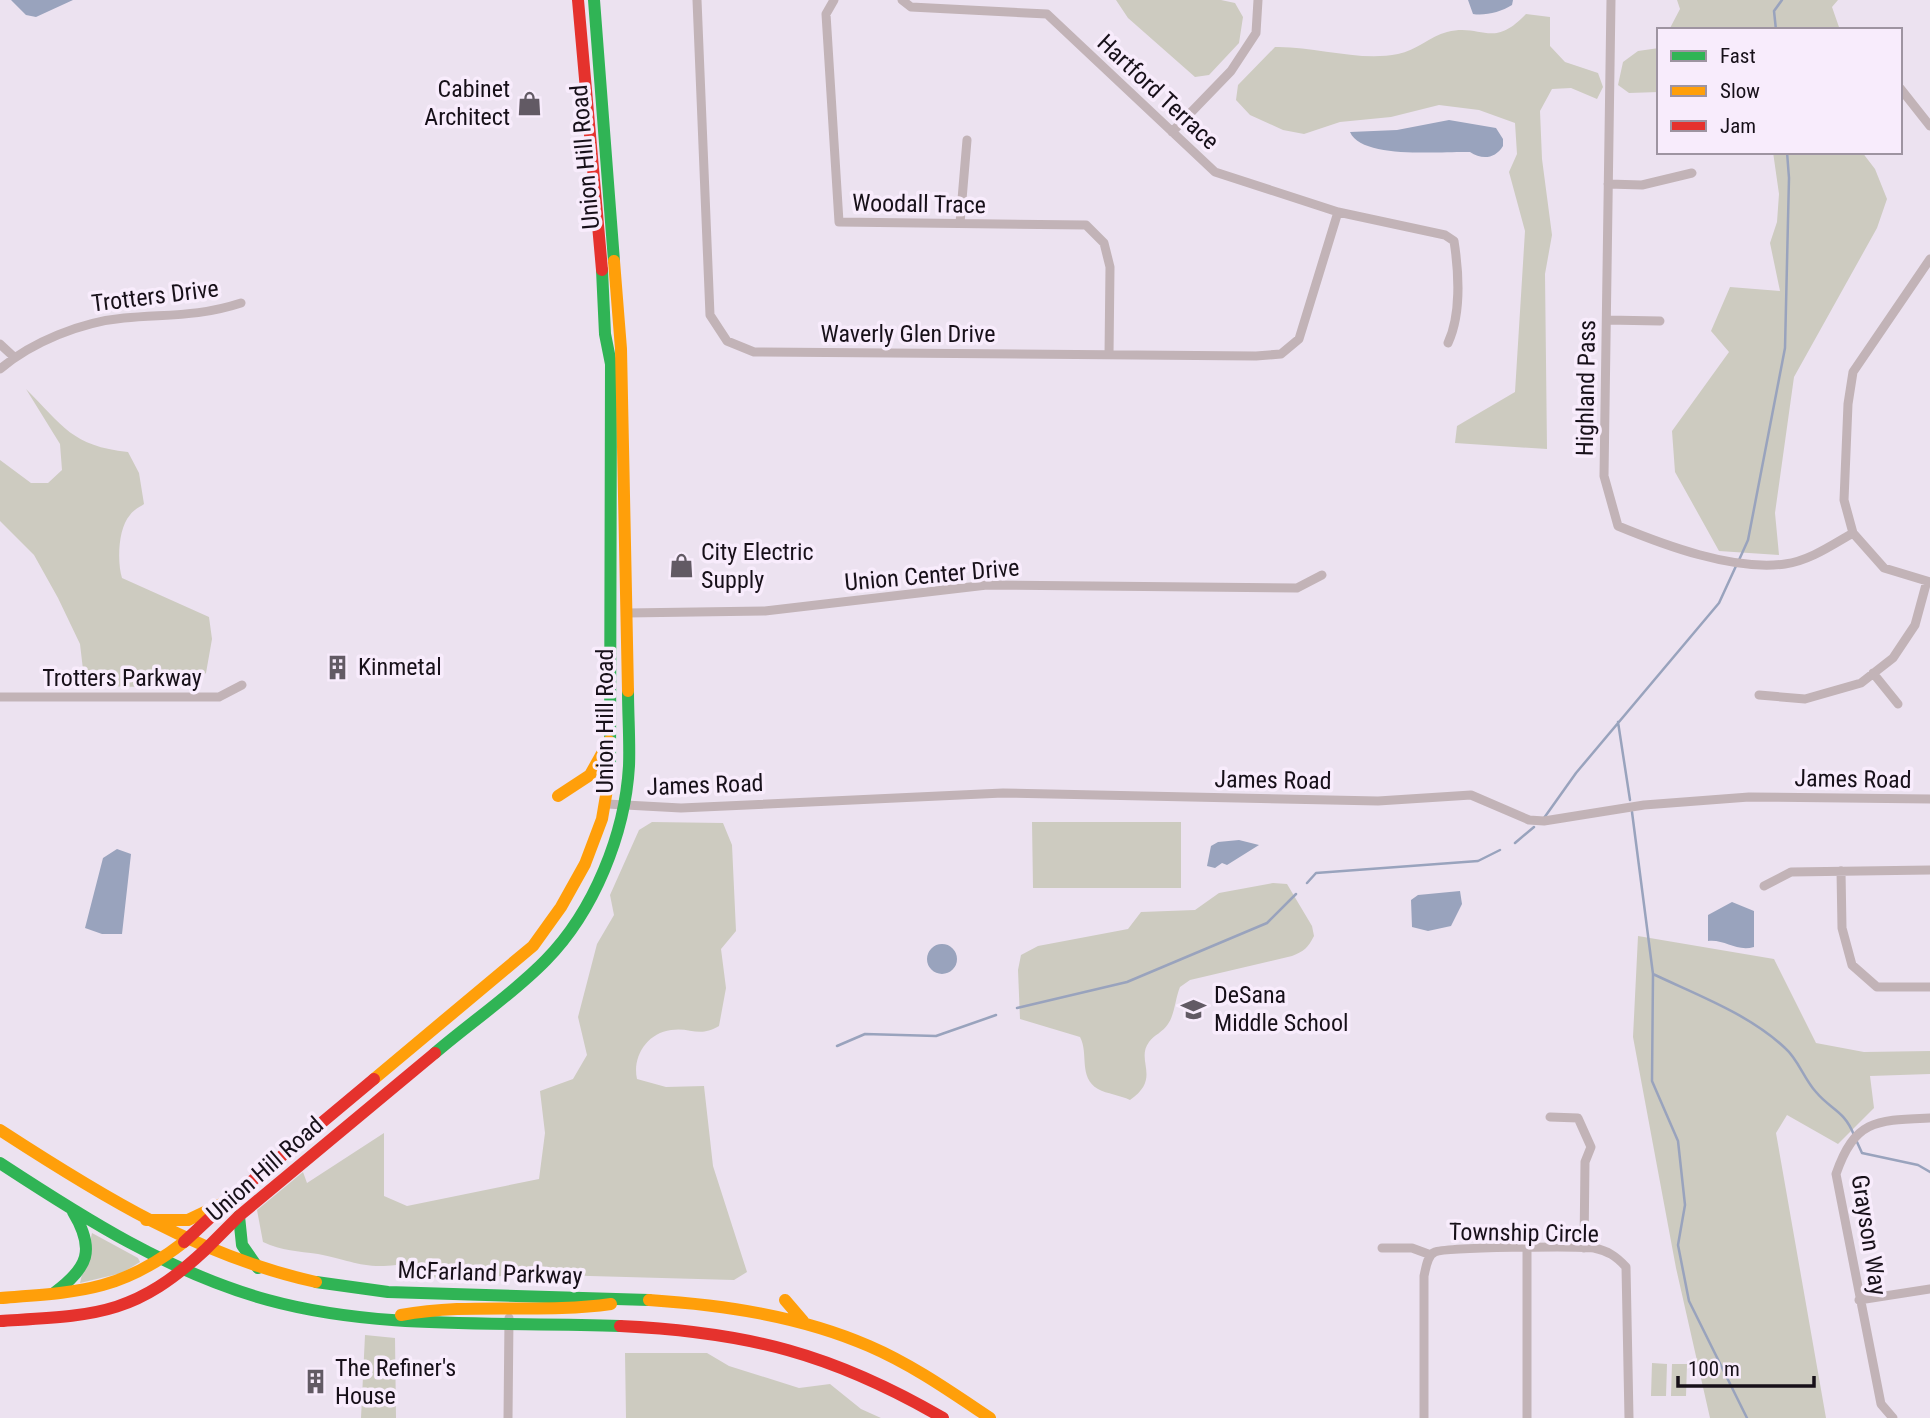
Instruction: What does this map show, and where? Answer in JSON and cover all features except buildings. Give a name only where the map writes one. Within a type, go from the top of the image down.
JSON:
[{"type":"main road","name":"Union Hill Road","points":[[0,1298],[114,1286],[162,1262],[228,1201],[533,946],[571,892],[586,863],[607,804],[611,737],[611,364],[606,334],[599,220],[578,0]]},
{"type":"main road","name":"Union Hill Road","points":[[0,1321],[92,1314],[123,1307],[152,1295],[183,1272],[239,1216],[546,960],[572,925],[600,877],[616,841],[625,806],[629,765],[621,349],[594,0]]},
{"type":"main road","points":[[558,796],[590,775],[611,737]]},
{"type":"main road","name":"McFarland Parkway","points":[[0,1130],[140,1219],[184,1242],[259,1269],[361,1289],[635,1298],[720,1304],[804,1321],[897,1358],[944,1384],[990,1418]]},
{"type":"main road","name":"McFarland Parkway","points":[[0,1163],[70,1209],[162,1262],[183,1272],[290,1306],[387,1319],[680,1328],[755,1338],[847,1367],[895,1389],[943,1418]]},
{"type":"main road","points":[[140,1219],[188,1220],[228,1201]]},
{"type":"main road","points":[[53,1294],[74,1278],[88,1256],[85,1235],[70,1209]]},
{"type":"main road","points":[[239,1216],[242,1250],[259,1269]]},
{"type":"main road","points":[[387,1319],[442,1308],[590,1308],[635,1298]]},
{"type":"main road","points":[[785,1300],[804,1321]]},
{"type":"street","name":"Waverly Glen Drive","points":[[697,0],[710,315],[727,341],[754,352],[1281,354],[1299,339],[1338,212]]},
{"type":"street","name":"Woodall Trace","points":[[834,0],[826,14],[839,222],[1086,225],[1104,243],[1110,267],[1109,355]]},
{"type":"street","name":"Hartford Terrace","points":[[902,0],[911,7],[1046,14],[1215,172],[1338,212],[1445,235],[1454,242],[1455,327],[1448,343]]},
{"type":"street","points":[[1172,132],[1231,71],[1256,33],[1258,0]]},
{"type":"street","name":"Highland Pass","points":[[1611,0],[1604,476],[1618,526],[1662,545],[1756,565],[1786,564],[1819,552],[1853,533]]},
{"type":"street","points":[[1902,91],[1930,126]]},
{"type":"street","points":[[960,223],[967,140]]},
{"type":"street","points":[[1608,184],[1642,184],[1692,173]]},
{"type":"street","points":[[1759,695],[1805,699],[1861,683],[1894,658],[1915,625],[1929,582],[1884,568],[1853,533],[1844,500],[1848,404],[1853,372],[1930,259]]},
{"type":"street","name":"Trotters Drive","points":[[0,369],[14,357],[83,325],[122,318],[208,314],[241,303]]},
{"type":"street","points":[[1607,320],[1660,321]]},
{"type":"street","points":[[0,344],[14,357]]},
{"type":"street","name":"Union Center Drive","points":[[626,613],[765,611],[987,585],[1297,588],[1322,575]]},
{"type":"street","points":[[1873,673],[1898,704]]},
{"type":"street","name":"Trotters Parkway","points":[[0,698],[219,697],[242,685]]},
{"type":"street","name":"James Road","points":[[607,804],[681,808],[1003,793],[1378,801],[1471,795],[1530,820],[1544,821],[1676,802],[1749,797],[1930,799]]},
{"type":"street","points":[[1764,886],[1791,872],[1930,870]]},
{"type":"street","points":[[1842,871],[1842,928],[1852,965],[1877,987],[1930,987]]},
{"type":"street","points":[[1550,1116],[1578,1118],[1591,1147],[1585,1162],[1584,1248]]},
{"type":"street","name":"Grayson Way","points":[[1893,1418],[1881,1404],[1836,1174],[1845,1147],[1862,1130],[1885,1120],[1930,1118]]},
{"type":"street","points":[[1382,1248],[1412,1248],[1431,1255]]},
{"type":"street","name":"Township Circle","points":[[1424,1418],[1424,1276],[1431,1255],[1436,1251],[1457,1250],[1584,1248],[1614,1254],[1626,1266],[1629,1418]]},
{"type":"street","points":[[1527,1249],[1527,1418]]},
{"type":"street","points":[[1859,1300],[1930,1289]]},
{"type":"street","points":[[508,1418],[509,1295]]},
{"type":"shaded area","points":[[1116,0],[1221,0],[1235,3],[1243,17],[1239,43],[1209,75],[1195,77],[1128,18]]},
{"type":"shaded area","points":[[1677,0],[1838,0],[1832,7],[1839,28],[1670,28],[1680,9]]},
{"type":"shaded area","points":[[1526,14],[1550,17],[1550,46],[1565,62],[1598,73],[1603,87],[1597,99],[1571,88],[1552,89],[1540,111],[1542,159],[1552,235],[1545,274],[1547,449],[1455,443],[1457,426],[1515,392],[1525,231],[1509,172],[1517,154],[1515,123],[1479,110],[1439,105],[1391,117],[1340,122],[1304,134],[1283,130],[1250,115],[1236,100],[1238,85],[1275,47],[1383,56],[1405,52],[1447,32],[1504,31]]},
{"type":"shaded area","points":[[1657,48],[1657,92],[1629,93],[1618,85],[1623,62],[1638,51]]},
{"type":"shaded area","points":[[1773,154],[1864,154],[1875,169],[1887,199],[1877,228],[1794,377],[1775,513],[1779,555],[1719,551],[1675,472],[1672,431],[1729,352],[1711,331],[1730,287],[1780,291],[1770,243],[1777,222],[1779,194]]},
{"type":"shaded area","points":[[26,389],[60,424],[81,439],[94,445],[128,452],[139,473],[144,504],[131,513],[123,528],[119,554],[122,578],[209,617],[212,639],[206,673],[186,688],[99,686],[84,678],[80,644],[58,598],[34,555],[0,521],[0,460],[31,483],[48,483],[62,470],[60,444]]},
{"type":"shaded area","points":[[652,822],[723,823],[732,845],[736,931],[721,949],[726,988],[719,1026],[700,1032],[662,1032],[643,1047],[636,1071],[637,1079],[666,1087],[704,1086],[713,1166],[747,1272],[734,1280],[554,1275],[408,1278],[396,1265],[365,1265],[283,1249],[263,1242],[257,1210],[303,1172],[307,1183],[384,1133],[384,1196],[407,1206],[539,1179],[545,1133],[540,1091],[573,1079],[587,1055],[578,1017],[597,944],[614,915],[610,895],[639,830]]},
{"type":"shaded area","points":[[1032,822],[1181,822],[1181,888],[1033,888]]},
{"type":"shaded area","points":[[1273,883],[1287,884],[1312,926],[1314,936],[1310,943],[1303,951],[1292,956],[1190,980],[1180,987],[1170,1020],[1145,1049],[1144,1084],[1130,1100],[1102,1091],[1092,1084],[1086,1072],[1080,1037],[1020,1019],[1018,970],[1021,955],[1038,946],[1128,929],[1141,912],[1195,910],[1219,893]]},
{"type":"shaded area","points":[[1638,936],[1774,959],[1816,1043],[1864,1052],[1930,1051],[1930,1074],[1870,1076],[1874,1108],[1838,1144],[1787,1115],[1776,1133],[1826,1418],[1710,1418],[1676,1268],[1633,1037]]},
{"type":"shaded area","points":[[92,1233],[138,1258],[140,1262],[122,1273],[80,1283]]},
{"type":"shaded area","points":[[365,1335],[395,1338],[396,1418],[361,1418]]},
{"type":"shaded area","points":[[625,1353],[707,1353],[729,1366],[799,1388],[830,1384],[861,1409],[881,1418],[626,1418]]},
{"type":"shaded area","points":[[1652,1363],[1667,1364],[1666,1396],[1651,1396]]},
{"type":"shaded area","points":[[1672,1364],[1687,1364],[1686,1396],[1671,1396]]},
{"type":"water","points":[[11,0],[73,0],[36,17],[26,15]]},
{"type":"water","points":[[1468,0],[1513,0],[1512,5],[1503,10],[1473,14]]},
{"type":"water","points":[[1449,120],[1496,128],[1503,139],[1503,146],[1496,154],[1488,157],[1470,152],[1405,152],[1370,147],[1358,141],[1350,132],[1397,130]]},
{"type":"water","points":[[1239,840],[1259,845],[1227,865],[1222,863],[1215,868],[1207,866],[1211,846],[1218,842]]},
{"type":"water","points":[[117,849],[131,854],[122,934],[102,934],[85,928],[103,858]]},
{"type":"water","points":[[1460,891],[1462,904],[1451,926],[1428,931],[1412,927],[1411,900],[1418,895]]},
{"type":"water","points":[[1732,902],[1754,911],[1754,947],[1742,948],[1708,941],[1708,915]]},
{"type":"water","points":[[942,944],[948,945],[956,953],[956,965],[948,973],[942,974],[936,973],[928,965],[927,959],[928,953],[936,945]]},
{"type":"waterway","points":[[1776,28],[1774,11],[1782,0]]},
{"type":"waterway","points":[[1739,560],[1748,540],[1785,348],[1789,178],[1787,154]]},
{"type":"waterway","points":[[1544,818],[1576,773],[1719,603],[1736,566]]},
{"type":"waterway","points":[[1618,722],[1630,800]]},
{"type":"waterway","points":[[1632,812],[1653,974],[1652,1081],[1678,1141],[1685,1205],[1678,1245],[1689,1301],[1747,1418]]},
{"type":"waterway","points":[[1515,843],[1534,827]]},
{"type":"waterway","points":[[1307,883],[1316,873],[1478,861],[1500,850]]},
{"type":"waterway","points":[[1017,1008],[1127,982],[1267,923],[1296,894]]},
{"type":"waterway","points":[[1653,974],[1722,1006],[1771,1036],[1790,1053],[1812,1087],[1842,1115],[1854,1135]]},
{"type":"waterway","points":[[837,1046],[865,1034],[936,1036],[996,1015]]},
{"type":"waterway","points":[[1857,1142],[1862,1153],[1918,1165],[1930,1172]]},
{"type":"traffic: fast","points":[[594,0],[614,261]]},
{"type":"traffic: fast","points":[[602,270],[605,334],[611,364],[610,772]]},
{"type":"traffic: fast","points":[[435,1053],[546,960],[579,919],[592,895],[614,844],[626,792],[629,766],[628,691]]},
{"type":"traffic: fast","points":[[0,1163],[96,1223],[162,1259],[232,1289],[268,1300],[311,1310],[398,1321],[620,1326]]},
{"type":"traffic: fast","points":[[54,1293],[75,1275],[85,1257],[85,1237],[73,1212]]},
{"type":"traffic: fast","points":[[239,1216],[242,1245],[258,1268]]},
{"type":"traffic: fast","points":[[316,1282],[388,1292],[649,1300]]},
{"type":"traffic: slow","points":[[614,261],[621,349],[628,691]]},
{"type":"traffic: slow","points":[[558,796],[590,775],[609,741]]},
{"type":"traffic: slow","points":[[374,1079],[533,946],[561,907],[585,864],[602,819],[610,772]]},
{"type":"traffic: slow","points":[[0,1130],[75,1178],[151,1221],[231,1256],[316,1282]]},
{"type":"traffic: slow","points":[[146,1220],[188,1220],[228,1201]]},
{"type":"traffic: slow","points":[[0,1298],[97,1287],[139,1271],[184,1242]]},
{"type":"traffic: slow","points":[[649,1300],[761,1314],[843,1336],[901,1362],[990,1418]]},
{"type":"traffic: slow","points":[[785,1300],[803,1321]]},
{"type":"traffic: slow","points":[[401,1315],[454,1309],[558,1308],[611,1304]]},
{"type":"traffic: jam","points":[[578,0],[602,270]]},
{"type":"traffic: jam","points":[[205,1250],[239,1216],[435,1053]]},
{"type":"traffic: jam","points":[[184,1242],[228,1201],[374,1079]]},
{"type":"traffic: jam","points":[[0,1321],[62,1317],[111,1308],[156,1289],[205,1250]]},
{"type":"traffic: jam","points":[[620,1326],[709,1334],[788,1350],[864,1377],[943,1418]]},
{"type":"place","name":"Cabinet Architect","points":[[530,103]]},
{"type":"place","name":"City Electric Supply","points":[[681,566]]},
{"type":"place","name":"Kinmetal","points":[[338,667]]},
{"type":"place","name":"DeSana Middle School","points":[[1194,1009]]},
{"type":"place","name":"The Refiner's House","points":[[315,1382]]}]
